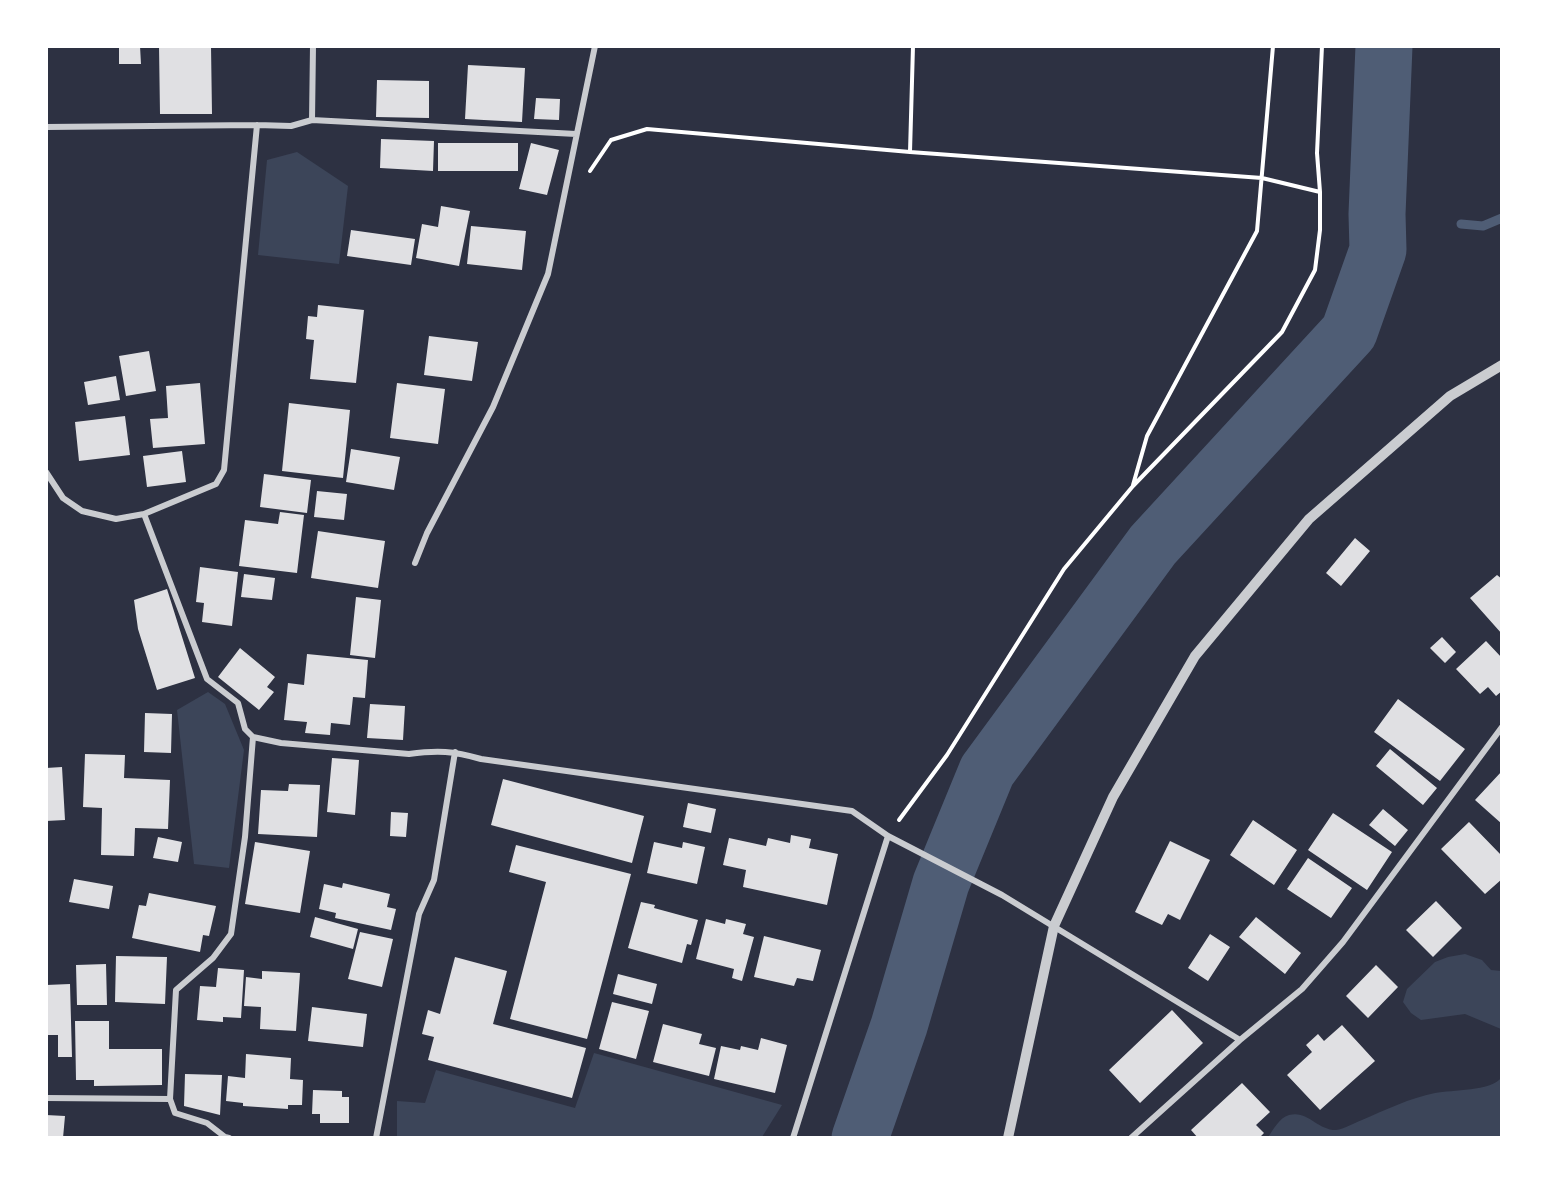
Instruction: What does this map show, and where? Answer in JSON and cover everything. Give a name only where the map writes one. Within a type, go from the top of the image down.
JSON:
[{"type":"street","points":[[312,120],[314,46]]},
{"type":"street","points":[[415,563],[427,533],[493,407],[548,274],[595,46]]},
{"type":"street","points":[[46,127],[291,126],[312,120],[576,134]]},
{"type":"street","points":[[46,472],[63,498],[82,511],[116,519],[144,514],[216,484],[224,470],[257,125]]},
{"type":"street","points":[[1008,1137],[1054,926],[1113,797],[1195,656],[1310,519],[1450,396],[1502,365]]},
{"type":"street","points":[[144,514],[207,679],[238,703],[245,729],[254,737],[281,743],[409,754],[455,752],[481,759],[852,811],[888,836],[1002,894],[1240,1040]]},
{"type":"street","points":[[1131,1137],[1302,988],[1343,942],[1502,727]]},
{"type":"street","points":[[229,1137],[225,1137],[207,1123],[175,1113],[170,1099],[176,990],[213,958],[231,934],[245,837],[254,737]]},
{"type":"street","points":[[376,1137],[418,914],[434,880],[455,752]]},
{"type":"street","points":[[793,1137],[888,836]]},
{"type":"street","points":[[46,1098],[170,1099]]},
{"type":"path","points":[[910,152],[913,46]]},
{"type":"path","points":[[1133,486],[1147,436],[1257,231],[1273,46]]},
{"type":"path","points":[[888,836],[947,755],[1064,569],[1133,486],[1282,332],[1315,270],[1320,230],[1317,153],[1322,46]]},
{"type":"path","points":[[586,177],[611,140],[647,129],[910,152],[1262,178],[1320,192]]},
{"type":"shaded area","points":[[297,152],[348,186],[339,264],[258,255],[267,160]]},
{"type":"shaded area","points":[[208,692],[225,704],[244,750],[229,868],[194,864],[177,710]]},
{"type":"shaded area","points":[[1465,954],[1482,960],[1491,970],[1501,971],[1501,1029],[1465,1014],[1421,1020],[1411,1013],[1403,1002],[1407,989],[1435,962]]},
{"type":"shaded area","points":[[594,1053],[782,1105],[762,1137],[397,1137],[397,1101],[425,1103],[436,1070],[575,1108]]},
{"type":"shaded area","points":[[1501,1078],[1501,1137],[1268,1137],[1285,1116],[1302,1115],[1323,1127],[1336,1130],[1416,1098],[1435,1093],[1480,1088]]},
{"type":"building","points":[[119,46],[140,46],[141,64],[119,64]]},
{"type":"building","points":[[159,46],[211,46],[212,114],[160,114]]},
{"type":"building","points":[[468,65],[525,68],[522,122],[465,119]]},
{"type":"building","points":[[377,80],[429,81],[429,118],[376,117]]},
{"type":"building","points":[[536,98],[560,99],[559,120],[534,119]]},
{"type":"building","points":[[381,139],[434,141],[433,171],[380,168]]},
{"type":"building","points":[[438,143],[518,143],[518,171],[438,171]]},
{"type":"building","points":[[531,143],[559,150],[547,195],[519,189]]},
{"type":"building","points":[[441,206],[470,211],[459,266],[416,258],[422,224],[438,227]]},
{"type":"building","points":[[471,226],[526,231],[522,270],[467,264]]},
{"type":"building","points":[[351,230],[415,239],[411,265],[347,256]]},
{"type":"building","points":[[318,305],[364,310],[356,383],[310,379],[314,340],[306,339],[308,316],[317,317]]},
{"type":"building","points":[[429,336],[478,342],[472,381],[424,375]]},
{"type":"building","points":[[149,351],[156,391],[126,396],[119,356]]},
{"type":"building","points":[[116,376],[120,400],[88,405],[84,382]]},
{"type":"building","points":[[200,383],[205,444],[153,448],[150,419],[168,418],[166,386]]},
{"type":"building","points":[[397,383],[445,389],[438,444],[390,438]]},
{"type":"building","points":[[289,403],[350,410],[343,478],[282,471]]},
{"type":"building","points":[[125,416],[130,455],[79,461],[75,422]]},
{"type":"building","points":[[351,449],[400,457],[394,490],[346,482]]},
{"type":"building","points":[[182,451],[186,482],[147,487],[143,456]]},
{"type":"building","points":[[264,474],[311,480],[307,513],[260,507]]},
{"type":"building","points":[[317,491],[347,494],[344,520],[314,517]]},
{"type":"building","points":[[280,512],[304,515],[297,573],[239,566],[245,520],[278,524]]},
{"type":"building","points":[[318,531],[385,541],[378,588],[311,578]]},
{"type":"building","points":[[1355,538],[1370,551],[1341,586],[1326,573]]},
{"type":"building","points":[[200,567],[238,572],[232,626],[202,622],[204,603],[196,602]]},
{"type":"building","points":[[244,574],[275,578],[272,600],[241,597]]},
{"type":"building","points":[[1497,575],[1502,579],[1502,634],[1470,598]]},
{"type":"building","points":[[167,589],[195,678],[157,690],[138,629],[134,600]]},
{"type":"building","points":[[356,597],[381,600],[375,658],[350,655]]},
{"type":"building","points":[[1442,637],[1456,652],[1445,663],[1430,648]]},
{"type":"building","points":[[1486,641],[1502,658],[1502,691],[1496,696],[1488,687],[1480,694],[1456,669]]},
{"type":"building","points":[[240,648],[275,677],[267,687],[274,692],[259,710],[218,677]]},
{"type":"building","points":[[307,654],[368,660],[365,698],[353,697],[350,725],[331,723],[330,735],[305,733],[307,722],[284,720],[288,683],[304,685]]},
{"type":"building","points":[[1398,699],[1465,749],[1440,781],[1374,732]]},
{"type":"building","points":[[370,704],[405,706],[403,740],[367,738]]},
{"type":"building","points":[[145,713],[172,714],[171,753],[144,752]]},
{"type":"building","points":[[1390,749],[1437,788],[1423,805],[1376,766]]},
{"type":"building","points":[[85,754],[125,755],[124,778],[170,780],[168,829],[135,828],[134,856],[101,855],[102,808],[83,807]]},
{"type":"building","points":[[332,758],[359,760],[355,815],[327,812]]},
{"type":"building","points":[[62,767],[65,820],[46,821],[46,768]]},
{"type":"building","points":[[1502,771],[1502,824],[1475,800]]},
{"type":"building","points":[[503,779],[644,816],[632,863],[491,825]]},
{"type":"building","points":[[289,784],[320,785],[317,837],[258,834],[261,790],[288,791]]},
{"type":"building","points":[[688,803],[716,809],[711,833],[683,827]]},
{"type":"building","points":[[1383,809],[1408,830],[1395,846],[1369,825]]},
{"type":"building","points":[[391,812],[408,813],[406,837],[390,836]]},
{"type":"building","points":[[1333,813],[1392,852],[1367,890],[1308,850]]},
{"type":"building","points":[[1253,820],[1297,850],[1274,885],[1230,855]]},
{"type":"building","points":[[1469,822],[1502,856],[1502,879],[1485,894],[1441,849]]},
{"type":"building","points":[[791,835],[811,839],[809,848],[838,854],[827,905],[743,887],[746,870],[723,865],[729,838],[766,846],[768,838],[790,843]]},
{"type":"building","points":[[158,837],[182,842],[178,862],[153,858]]},
{"type":"building","points":[[1170,841],[1210,860],[1180,920],[1168,914],[1162,925],[1135,912]]},
{"type":"building","points":[[255,842],[310,851],[300,913],[245,904]]},
{"type":"building","points":[[654,842],[682,848],[683,842],[705,847],[697,884],[647,873]]},
{"type":"building","points":[[516,845],[631,874],[587,1039],[510,1019],[546,882],[509,872]]},
{"type":"building","points":[[1308,858],[1352,888],[1331,918],[1287,889]]},
{"type":"building","points":[[74,879],[113,886],[109,909],[69,902]]},
{"type":"building","points":[[343,883],[390,894],[387,907],[396,909],[391,930],[335,918],[336,913],[319,909],[324,884],[342,888]]},
{"type":"building","points":[[149,893],[216,906],[209,936],[203,935],[200,952],[132,938],[139,905],[146,906]]},
{"type":"building","points":[[1436,901],[1462,928],[1433,957],[1406,930]]},
{"type":"building","points":[[641,902],[655,905],[654,908],[698,920],[691,945],[687,944],[682,963],[628,948]]},
{"type":"building","points":[[315,917],[358,929],[353,949],[310,937]]},
{"type":"building","points":[[1256,917],[1301,953],[1285,974],[1239,937]]},
{"type":"building","points":[[706,919],[725,924],[726,919],[746,924],[743,934],[754,937],[742,981],[732,978],[734,969],[696,959]]},
{"type":"building","points":[[360,932],[393,939],[382,987],[348,979]]},
{"type":"building","points":[[1210,934],[1230,947],[1208,981],[1188,968]]},
{"type":"building","points":[[764,936],[821,950],[813,981],[797,978],[794,986],[754,977]]},
{"type":"building","points":[[116,956],[167,957],[165,1004],[115,1002]]},
{"type":"building","points":[[455,957],[507,971],[493,1024],[586,1048],[572,1098],[428,1060],[434,1037],[422,1034],[428,1010],[440,1014]]},
{"type":"building","points":[[106,964],[107,1005],[77,1005],[76,965]]},
{"type":"building","points":[[1376,965],[1398,987],[1368,1018],[1346,996]]},
{"type":"building","points":[[218,968],[244,970],[241,1018],[223,1017],[223,1022],[197,1020],[200,986],[216,987]]},
{"type":"building","points":[[262,971],[300,973],[296,1031],[260,1029],[261,1007],[244,1006],[246,977],[262,979]]},
{"type":"building","points":[[618,974],[657,984],[652,1004],[613,994]]},
{"type":"building","points":[[70,984],[72,1057],[58,1057],[58,1035],[46,1035],[46,985]]},
{"type":"building","points":[[612,1002],[649,1011],[636,1059],[599,1049]]},
{"type":"building","points":[[312,1007],[367,1014],[363,1047],[308,1041]]},
{"type":"building","points":[[1172,1010],[1203,1043],[1140,1103],[1109,1070]]},
{"type":"building","points":[[75,1021],[109,1021],[109,1049],[162,1049],[162,1085],[94,1086],[94,1080],[76,1080]]},
{"type":"building","points":[[663,1024],[702,1034],[699,1044],[716,1048],[709,1076],[653,1062]]},
{"type":"building","points":[[1342,1025],[1375,1061],[1320,1110],[1287,1075],[1312,1052],[1306,1045],[1318,1034],[1324,1041]]},
{"type":"building","points":[[761,1038],[787,1045],[775,1093],[714,1079],[721,1046],[740,1050],[741,1046],[758,1050]]},
{"type":"building","points":[[246,1054],[291,1058],[290,1079],[303,1080],[302,1105],[288,1105],[288,1109],[243,1106],[243,1103],[226,1101],[228,1076],[245,1078]]},
{"type":"building","points":[[185,1074],[222,1075],[220,1115],[184,1106]]},
{"type":"building","points":[[1242,1083],[1270,1112],[1256,1125],[1264,1133],[1259,1138],[1198,1138],[1191,1130]]},
{"type":"building","points":[[313,1090],[342,1091],[342,1097],[349,1097],[349,1123],[320,1123],[320,1114],[312,1114]]},
{"type":"building","points":[[46,1115],[65,1116],[63,1138],[46,1138]]},
{"type":"waterway","points":[[860,1138],[899,1026],[941,883],[987,771],[1153,545],[1349,332],[1378,250],[1377,214],[1384,46]]},
{"type":"waterway","points":[[1461,224],[1483,226],[1502,218]]}]
